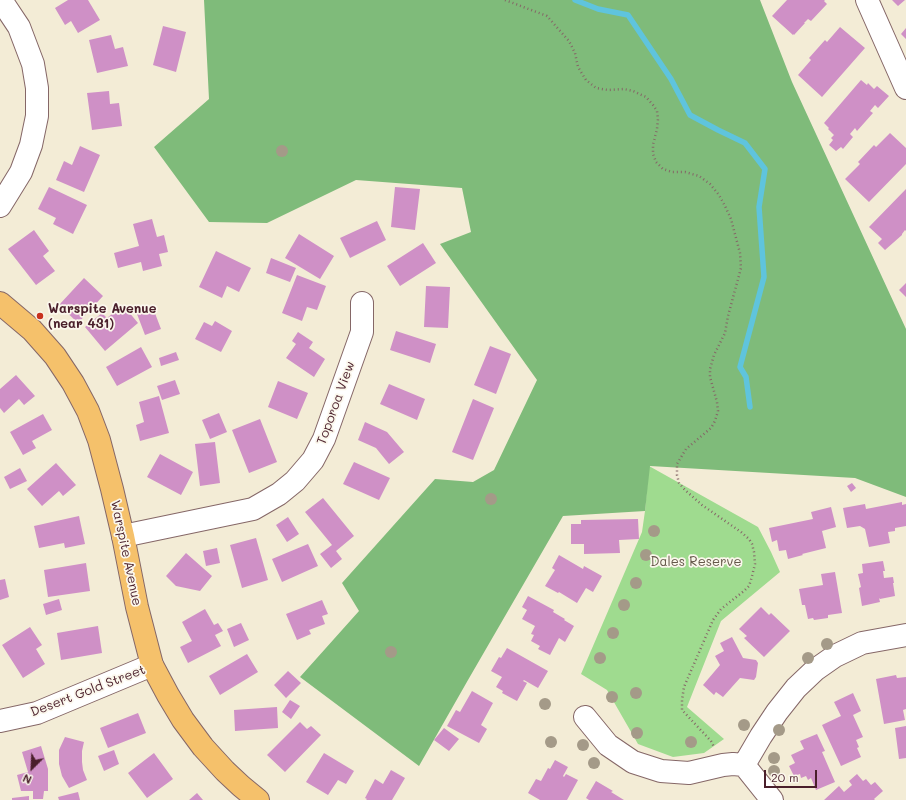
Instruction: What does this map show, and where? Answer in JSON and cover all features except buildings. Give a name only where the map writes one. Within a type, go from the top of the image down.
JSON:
[{"type":"main road","name":"Warspite Avenue","points":[[0,303],[32,330],[55,356],[73,382],[88,411],[99,440],[112,489],[137,607],[152,666],[168,695],[203,747],[230,776],[258,800]]},
{"type":"street","points":[[0,206],[24,165],[37,116],[37,88],[33,64],[19,27],[1,0]]},
{"type":"street","points":[[867,0],[906,88]]},
{"type":"street","name":"Toporoa View","points":[[123,536],[253,509],[279,494],[295,481],[313,460],[324,439],[362,332],[362,303]]},
{"type":"street","points":[[744,765],[777,712],[796,688],[815,670],[835,656],[862,643],[906,635]]},
{"type":"street","name":"Desert Gold Street","points":[[0,721],[37,713],[152,666]]},
{"type":"street","points":[[585,717],[608,745],[633,762],[661,771],[688,773],[723,765],[744,765],[772,800]]},
{"type":"path","points":[[505,0],[547,16],[569,41],[575,53],[578,67],[586,80],[596,88],[608,90],[624,89],[646,97],[657,112],[658,129],[653,145],[653,154],[656,162],[663,169],[672,172],[685,172],[699,176],[710,184],[726,206],[731,219],[740,253],[741,268],[725,333],[714,355],[710,369],[710,377],[718,411],[711,428],[686,449],[678,464],[677,475],[679,483],[702,506],[749,539],[754,552],[755,564],[749,586],[721,609],[713,620],[684,687],[682,700],[682,710],[711,741],[723,765]]},
{"type":"green space","points":[[204,0],[760,0],[792,82],[906,329],[906,497],[855,478],[650,466],[645,511],[563,516],[419,766],[300,677],[359,611],[342,583],[435,479],[473,482],[494,470],[537,380],[440,244],[471,232],[462,188],[356,180],[267,223],[209,222],[154,147],[209,99]]},
{"type":"green space","name":"Dales Reserve","points":[[649,466],[758,527],[780,572],[721,621],[687,707],[724,739],[704,753],[673,757],[638,744],[607,690],[581,674],[642,532]]},
{"type":"waterway","points":[[575,0],[598,9],[628,15],[671,79],[690,115],[745,143],[765,169],[759,207],[764,277],[740,367],[746,377],[750,407]]},
{"type":"place","name":"Warspite Avenue (near 431)","points":[[40,316]]}]
